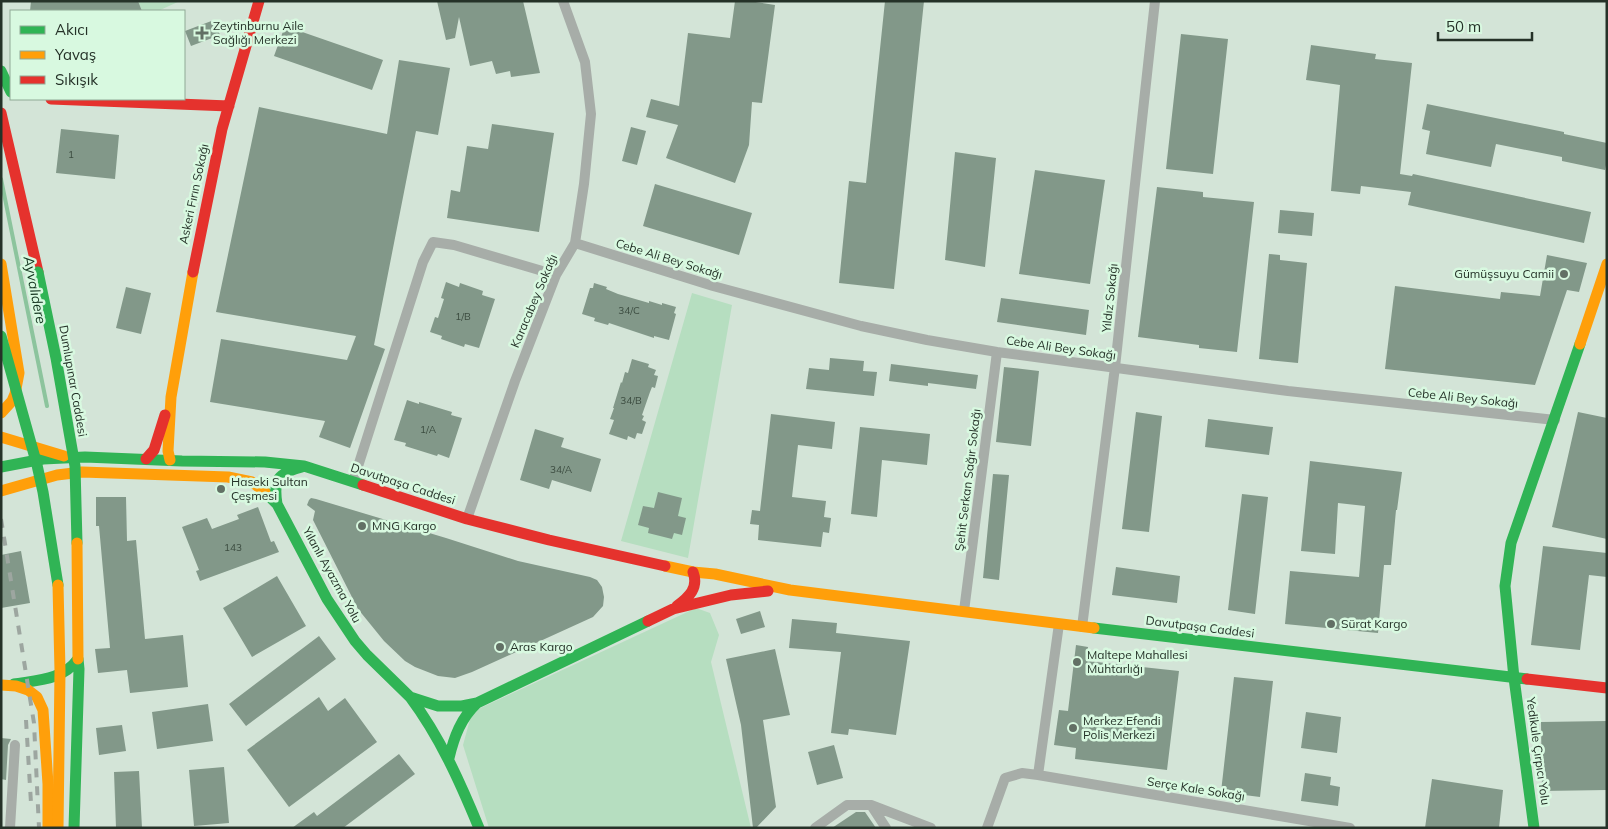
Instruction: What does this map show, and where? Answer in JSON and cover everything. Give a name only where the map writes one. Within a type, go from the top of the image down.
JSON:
[{"type":"main road","name":"Askeri Fırın Sokağı","points":[[170,460],[168,451],[171,397],[194,263],[217,150],[259,1]]},
{"type":"main road","points":[[1,71],[10,90]]},
{"type":"main road","points":[[76,100],[229,106]]},
{"type":"main road","name":"Dumlupınar Caddesi","points":[[1,113],[38,272],[56,358],[75,466],[79,669],[74,828]]},
{"type":"main road","points":[[1,264],[19,373],[12,401],[1,413]]},
{"type":"main road","name":"Yedikule Çırpıcı Yolu","points":[[1534,828],[1514,678],[1505,586],[1511,543],[1555,420],[1607,264]]},
{"type":"main road","points":[[1,336],[37,465],[58,585],[60,671],[58,828]]},
{"type":"main road","name":"Askeri Fırın Sokağı","points":[[146,459],[154,450],[171,397]]},
{"type":"main road","points":[[1,437],[68,457]]},
{"type":"main road","name":"Davutpaşa Caddesi","points":[[1,467],[23,462],[68,457],[266,462],[304,466],[466,519],[549,540],[693,572],[715,574],[790,590],[1082,627],[1607,688]]},
{"type":"main road","points":[[277,504],[275,488],[280,475],[286,471],[304,466]]},
{"type":"main road","points":[[1,491],[57,476],[82,472],[228,477],[252,482],[277,504]]},
{"type":"main road","name":"Yılanlı Ayazma Yolu","points":[[277,504],[327,598],[350,634],[367,655],[410,697],[430,724],[449,758],[479,828]]},
{"type":"main road","points":[[673,609],[694,591],[695,580],[693,572]]},
{"type":"main road","name":"Davutpaşa Caddesi","points":[[477,703],[673,609],[738,593],[790,590]]},
{"type":"main road","points":[[3,685],[52,678],[68,672],[78,659]]},
{"type":"main road","points":[[3,685],[26,688],[40,700],[43,710],[48,828]]},
{"type":"main road","points":[[410,697],[438,706],[462,706],[477,703]]},
{"type":"main road","points":[[449,758],[451,746],[465,715],[477,703]]},
{"type":"street","name":"Karacabey Sokağı","points":[[466,519],[514,381],[556,274],[575,243],[592,114],[585,62],[563,1]]},
{"type":"street","name":"Yıldız Sokağı","points":[[1082,627],[1115,367],[1155,1]]},
{"type":"street","points":[[354,482],[423,262],[433,242],[556,274]]},
{"type":"street","name":"Cebe Ali Bey Sokağı","points":[[575,243],[713,286],[862,326],[927,340],[997,352],[1288,390],[1555,420]]},
{"type":"street","name":"Şehit Serkan Sağır Sokağı","points":[[964,611],[997,352]]},
{"type":"street","points":[[1038,775],[1059,624]]},
{"type":"street","points":[[10,828],[6,807],[15,745]]},
{"type":"street","name":"Serçe Kale Sokağı","points":[[987,828],[1005,778],[1022,773],[1350,828]]},
{"type":"street","points":[[820,826],[847,806],[871,805],[932,828]]},
{"type":"street","points":[[871,805],[886,828]]},
{"type":"green space","points":[[138,1],[180,1],[160,10],[142,10]]},
{"type":"green space","points":[[692,293],[732,305],[688,558],[621,541]]},
{"type":"green space","points":[[696,608],[710,613],[719,635],[711,662],[751,828],[489,828],[463,745],[472,712]]},
{"type":"building","points":[[31,1],[138,1],[142,10],[30,10]]},
{"type":"building","points":[[437,1],[523,1],[540,73],[511,77],[510,71],[496,74],[492,61],[470,66],[459,17],[455,38],[446,40]]},
{"type":"building","points":[[735,1],[775,5],[762,103],[752,102],[749,145],[735,183],[666,158],[678,125],[646,117],[651,99],[679,106],[688,33],[730,38]]},
{"type":"building","points":[[885,1],[924,1],[894,289],[839,283],[849,181],[866,183]]},
{"type":"building","name":"Zeytinburnu Aile Sağlığı Merkezi","points":[[214,20],[220,35],[191,46],[185,31]]},
{"type":"building","points":[[285,26],[383,60],[372,90],[274,56]]},
{"type":"building","points":[[1181,34],[1228,39],[1213,174],[1166,169]]},
{"type":"building","points":[[1311,45],[1376,54],[1375,59],[1412,63],[1400,174],[1412,176],[1413,174],[1591,212],[1584,243],[1408,205],[1411,192],[1361,186],[1360,194],[1331,191],[1340,85],[1306,80]]},
{"type":"building","points":[[399,60],[450,68],[438,135],[416,131],[374,345],[385,349],[350,448],[319,437],[325,421],[210,402],[221,339],[347,360],[356,336],[216,312],[259,107],[387,134]]},
{"type":"building","points":[[1427,104],[1564,132],[1564,134],[1607,143],[1605,170],[1562,161],[1562,157],[1496,144],[1491,167],[1426,154],[1430,131],[1422,129]]},
{"type":"building","points":[[492,124],[554,133],[539,232],[447,218],[451,190],[460,192],[467,146],[488,149]]},
{"type":"building","points":[[631,127],[646,131],[637,165],[622,161]]},
{"type":"building","points":[[61,129],[119,135],[115,179],[56,173]]},
{"type":"building","points":[[955,152],[996,158],[985,267],[945,260]]},
{"type":"building","points":[[1035,170],[1105,180],[1090,284],[1019,274]]},
{"type":"building","points":[[655,184],[752,213],[739,255],[643,226]]},
{"type":"building","points":[[1157,187],[1203,192],[1203,197],[1254,202],[1237,352],[1199,348],[1199,345],[1138,337]]},
{"type":"building","points":[[1280,210],[1314,213],[1312,236],[1278,233]]},
{"type":"building","points":[[1269,254],[1280,255],[1280,260],[1307,263],[1298,363],[1259,359]]},
{"type":"building","points":[[1547,255],[1587,263],[1579,292],[1567,290],[1535,385],[1385,369],[1395,286],[1500,299],[1501,292],[1540,296]]},
{"type":"building","points":[[446,282],[459,287],[460,283],[483,291],[482,295],[495,299],[479,348],[465,344],[464,347],[441,339],[442,336],[430,332],[435,317],[438,318],[444,299],[441,298]]},
{"type":"building","points":[[594,283],[607,287],[606,289],[618,294],[649,303],[649,301],[676,307],[669,340],[654,336],[654,338],[609,323],[608,325],[594,321],[595,318],[582,314],[590,288],[593,288]]},
{"type":"building","points":[[126,287],[151,293],[141,334],[116,328]]},
{"type":"building","points":[[1001,298],[1089,310],[1086,335],[997,322]]},
{"type":"building","points":[[830,358],[864,361],[863,371],[877,372],[874,396],[806,389],[809,368],[829,370]]},
{"type":"building","points":[[632,359],[649,364],[648,367],[656,370],[654,375],[658,376],[655,388],[652,387],[642,415],[644,416],[642,420],[646,422],[642,434],[637,433],[635,439],[628,436],[627,440],[609,434],[614,420],[610,419],[613,408],[621,382],[625,372],[628,373]]},
{"type":"building","points":[[891,364],[978,375],[976,389],[928,383],[928,386],[889,381]]},
{"type":"building","points":[[1004,367],[1039,371],[1031,446],[996,442]]},
{"type":"building","points":[[407,400],[452,412],[451,415],[462,418],[449,458],[405,446],[406,443],[394,440]]},
{"type":"building","points":[[1136,412],[1162,416],[1149,532],[1122,529]]},
{"type":"building","points":[[1578,412],[1607,418],[1607,539],[1552,527]]},
{"type":"building","points":[[771,414],[835,422],[832,449],[798,445],[792,497],[826,501],[824,517],[831,518],[829,533],[823,532],[821,547],[758,540],[759,525],[750,524],[752,510],[760,511]]},
{"type":"building","points":[[1208,419],[1273,427],[1269,455],[1205,447]]},
{"type":"building","points":[[860,427],[930,434],[927,465],[882,460],[877,517],[851,514]]},
{"type":"building","points":[[535,429],[564,438],[561,447],[601,459],[591,492],[552,480],[549,489],[520,480]]},
{"type":"building","points":[[1310,461],[1402,472],[1391,565],[1384,565],[1378,633],[1285,624],[1290,571],[1359,577],[1365,506],[1338,503],[1335,554],[1301,551]]},
{"type":"building","points":[[993,474],[1009,475],[999,580],[983,578]]},
{"type":"building","points":[[658,492],[682,498],[678,516],[686,518],[682,535],[674,533],[672,539],[648,533],[649,528],[638,525],[643,506],[654,508]]},
{"type":"building","points":[[1242,494],[1268,497],[1255,614],[1228,610]]},
{"type":"building","points":[[96,497],[126,497],[127,541],[136,540],[145,639],[183,635],[188,687],[130,693],[127,670],[98,673],[95,649],[110,648],[99,526],[96,526]]},
{"type":"building","points":[[311,498],[518,561],[590,577],[597,580],[602,587],[603,606],[593,617],[472,672],[455,678],[438,676],[405,661],[384,641],[358,609],[313,520],[315,511],[307,505]]},
{"type":"building","points":[[258,507],[271,542],[274,541],[279,552],[200,581],[196,571],[199,570],[182,527],[207,518],[212,529],[239,519],[237,515]]},
{"type":"building","points":[[1543,546],[1607,553],[1607,577],[1589,575],[1580,650],[1531,645]]},
{"type":"building","points":[[21,551],[30,603],[1,608],[1,555]]},
{"type":"building","points":[[1116,567],[1180,576],[1177,603],[1112,595]]},
{"type":"building","points":[[277,576],[306,626],[252,657],[223,608]]},
{"type":"building","points":[[760,611],[765,627],[741,634],[736,619]]},
{"type":"building","points":[[792,619],[837,623],[836,633],[910,641],[896,735],[849,729],[848,735],[831,733],[841,652],[789,648]]},
{"type":"building","points":[[319,636],[336,659],[246,726],[229,704]]},
{"type":"building","points":[[1076,645],[1088,647],[1087,661],[1179,671],[1167,770],[1075,759],[1076,748],[1054,745],[1059,710],[1068,711]]},
{"type":"building","points":[[775,649],[790,715],[763,720],[776,807],[756,828],[753,828],[741,725],[726,659]]},
{"type":"building","points":[[1234,677],[1273,681],[1260,797],[1221,792]]},
{"type":"building","points":[[319,697],[328,711],[345,698],[377,742],[289,807],[247,750]]},
{"type":"building","points":[[208,704],[213,741],[157,749],[152,712]]},
{"type":"building","points":[[1306,712],[1341,717],[1337,753],[1301,748]]},
{"type":"building","points":[[1607,721],[1607,790],[1542,791],[1541,722]]},
{"type":"building","points":[[122,725],[126,751],[99,755],[96,728]]},
{"type":"building","points":[[1,738],[11,739],[8,745],[6,780],[1,779]]},
{"type":"building","points":[[834,745],[843,778],[817,785],[808,752]]},
{"type":"building","points":[[399,754],[415,774],[343,828],[292,828],[314,812],[317,816]]},
{"type":"building","points":[[224,767],[229,823],[194,826],[189,770]]},
{"type":"building","points":[[139,771],[142,828],[116,828],[114,772]]},
{"type":"building","points":[[1305,773],[1331,777],[1330,785],[1340,787],[1338,806],[1301,801]]},
{"type":"building","points":[[1432,779],[1503,790],[1499,828],[1425,828]]},
{"type":"building","points":[[856,812],[865,812],[876,828],[832,828]]},
{"type":"waterway","name":"Ayvalıdere","points":[[1,179],[47,406]]},
{"type":"railway","points":[[1,519],[34,723],[39,828]]},
{"type":"railway","points":[[26,720],[31,803]]},
{"type":"traffic: fast","points":[[1,71],[10,90]]},
{"type":"traffic: fast","points":[[38,272],[56,358],[75,466],[77,543]]},
{"type":"traffic: fast","points":[[1,336],[37,465],[58,585]]},
{"type":"traffic: fast","points":[[1534,828],[1514,678],[1505,586],[1511,543],[1580,344]]},
{"type":"traffic: fast","points":[[1,467],[43,459],[85,457],[265,462],[304,466],[363,485]]},
{"type":"traffic: fast","points":[[277,504],[276,489],[279,478],[287,472],[302,467]]},
{"type":"traffic: fast","points":[[265,492],[277,504],[327,599],[355,641],[410,697],[438,706],[462,706],[477,703],[648,621]]},
{"type":"traffic: fast","points":[[1094,628],[1527,679]]},
{"type":"traffic: fast","points":[[74,828],[78,659]]},
{"type":"traffic: fast","points":[[14,684],[41,680],[57,675],[72,666],[78,659]]},
{"type":"traffic: fast","points":[[410,697],[431,728],[449,760],[479,828]]},
{"type":"traffic: fast","points":[[449,758],[459,728],[477,703]]},
{"type":"traffic: slow","points":[[1,264],[19,373],[12,401],[1,413]]},
{"type":"traffic: slow","points":[[1580,344],[1607,264]]},
{"type":"traffic: slow","points":[[170,460],[168,451],[171,397],[193,272]]},
{"type":"traffic: slow","points":[[1,437],[64,456]]},
{"type":"traffic: slow","points":[[1,491],[57,475],[82,472],[228,477],[252,482],[265,492]]},
{"type":"traffic: slow","points":[[77,543],[78,659]]},
{"type":"traffic: slow","points":[[665,566],[693,572],[715,574],[790,590],[1094,628]]},
{"type":"traffic: slow","points":[[58,585],[60,671],[58,828]]},
{"type":"traffic: slow","points":[[1,685],[16,686],[28,690],[37,697],[43,710],[48,784],[48,828]]},
{"type":"traffic: jam","points":[[193,272],[222,129],[259,1]]},
{"type":"traffic: jam","points":[[76,100],[229,106]]},
{"type":"traffic: jam","points":[[1,113],[38,272]]},
{"type":"traffic: jam","points":[[146,459],[154,450],[165,415]]},
{"type":"traffic: jam","points":[[363,485],[467,519],[665,566]]},
{"type":"traffic: jam","points":[[677,606],[692,592],[695,583],[693,572]]},
{"type":"traffic: jam","points":[[648,621],[673,609],[731,595],[768,591]]},
{"type":"traffic: jam","points":[[1527,679],[1607,688]]},
{"type":"place","name":"Zeytinburnu Aile Sağlığı Merkezi","points":[[202,33]]},
{"type":"place","name":"Gümüşsuyu Camii","points":[[1564,274]]},
{"type":"place","name":"Haseki Sultan Çeşmesi","points":[[221,489]]},
{"type":"place","name":"MNG Kargo","points":[[362,526]]},
{"type":"place","name":"Sürat Kargo","points":[[1331,624]]},
{"type":"place","name":"Aras Kargo","points":[[500,647]]},
{"type":"place","name":"Maltepe Mahallesi Muhtarlığı","points":[[1077,662]]},
{"type":"place","name":"Merkez Efendi Polis Merkezi","points":[[1073,728]]}]
